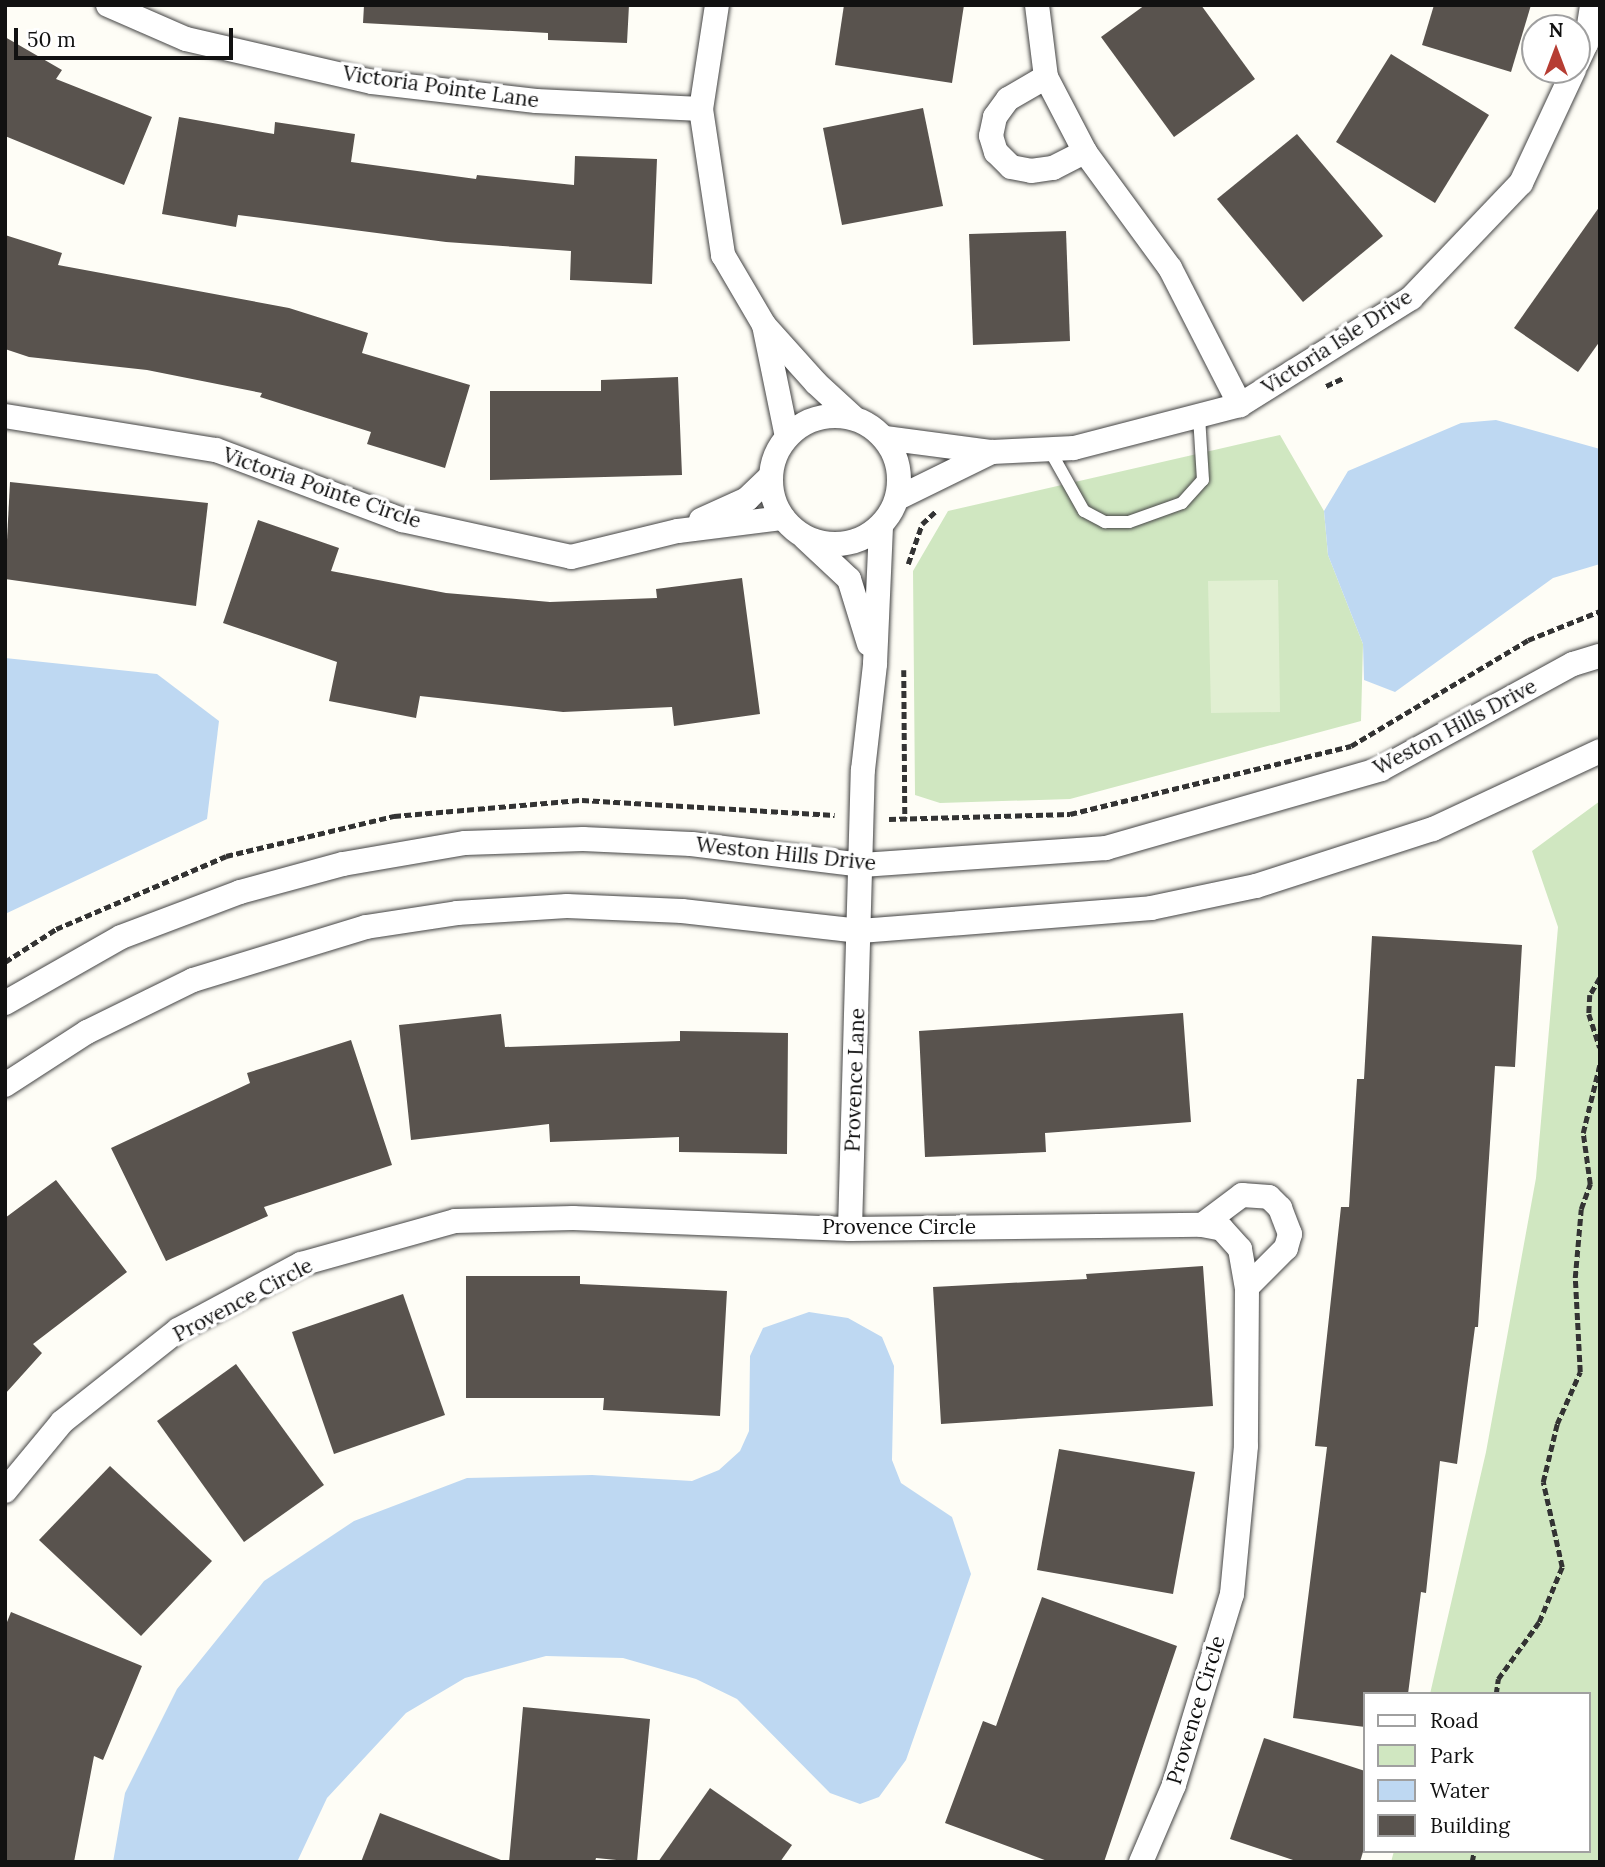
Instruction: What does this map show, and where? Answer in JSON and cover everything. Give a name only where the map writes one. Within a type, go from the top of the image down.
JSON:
[{"type":"street","name":"Victoria Pointe Lane","points":[[108,5],[186,39],[372,82],[536,101],[701,109]]},
{"type":"street","points":[[717,5],[701,109],[723,255],[764,325],[816,383],[853,417],[885,438],[899,465],[898,498],[881,526],[853,542],[824,543],[792,526]]},
{"type":"street","points":[[1037,5],[1046,77],[1085,152],[1170,268],[1240,405]]},
{"type":"street","points":[[1046,77],[1008,99],[995,117],[991,136],[996,152],[1011,167],[1031,172],[1053,168],[1085,152]]},
{"type":"street","name":"Victoria Isle Drive","points":[[885,438],[992,452],[1074,448],[1240,405],[1411,298],[1521,183],[1567,84]]},
{"type":"street","points":[[764,325],[787,437]]},
{"type":"street","name":"Victoria Pointe Circle","points":[[5,416],[216,450],[402,520],[572,557],[678,531],[747,499],[771,477]]},
{"type":"street","points":[[853,417],[809,421],[787,437],[774,460],[771,477],[774,501],[792,526],[849,579],[875,664]]},
{"type":"street","name":"Victoria Isle Drive","points":[[898,498],[992,452]]},
{"type":"street","name":"Victoria Pointe Circle","points":[[678,531],[792,526]]},
{"type":"street","name":"Provence Lane","points":[[849,1229],[863,770],[875,664],[881,526]]},
{"type":"street","name":"Weston Hills Drive","points":[[5,1003],[121,937],[240,892],[343,864],[465,843],[583,839],[691,844],[862,865],[1106,848],[1381,769],[1573,664],[1600,656]]},
{"type":"street","points":[[5,1085],[88,1032],[193,979],[366,926],[457,913],[567,906],[682,911],[860,931],[1151,908],[1256,886],[1433,829],[1600,751]]},
{"type":"street","points":[[1202,1225],[1242,1195],[1269,1198],[1280,1208],[1290,1234],[1286,1248],[1247,1287]]},
{"type":"street","name":"Provence Circle","points":[[5,1491],[62,1422],[178,1330],[301,1264],[455,1221],[573,1218],[849,1229],[1202,1225],[1233,1237],[1240,1249],[1247,1287],[1246,1446],[1232,1594],[1174,1785],[1141,1862]]},
{"type":"lane","points":[[1049,449],[1084,511],[1105,522],[1129,522],[1182,503],[1203,480],[1199,416]]},
{"type":"path","points":[[1320,389],[1343,378]]},
{"type":"path","points":[[907,568],[922,524],[938,508]]},
{"type":"path","points":[[5,962],[56,929],[226,856],[394,816],[582,800],[905,820],[1070,814],[1351,746],[1528,640],[1600,611]]},
{"type":"path","points":[[904,659],[905,820]]},
{"type":"path","points":[[1600,978],[1591,995],[1589,1014],[1600,1047]]},
{"type":"path","points":[[1496,1692],[1498,1679],[1539,1622],[1562,1567],[1544,1482],[1557,1424],[1580,1372],[1575,1278],[1581,1209],[1591,1184],[1583,1133],[1600,1063]]},
{"type":"green space","points":[[1280,435],[1324,511],[1328,555],[1363,644],[1361,721],[1070,799],[940,803],[915,795],[913,571],[948,511]]},
{"type":"green space","points":[[1278,580],[1280,712],[1211,713],[1208,581]]},
{"type":"green space","points":[[1600,801],[1600,1862],[1391,1862],[1393,1853],[1591,1853],[1591,1692],[1430,1692],[1486,1452],[1536,1178],[1558,927],[1532,851]]},
{"type":"water","points":[[1496,420],[1600,449],[1600,564],[1553,578],[1395,692],[1364,680],[1363,644],[1328,555],[1324,511],[1348,471],[1461,423]]},
{"type":"water","points":[[5,658],[157,674],[219,721],[207,819],[5,914]]},
{"type":"water","points":[[809,1312],[848,1318],[882,1337],[894,1366],[892,1460],[901,1483],[952,1517],[971,1574],[906,1760],[879,1797],[860,1804],[830,1793],[737,1699],[696,1679],[623,1658],[546,1656],[465,1678],[406,1713],[327,1798],[297,1862],[113,1862],[125,1793],[177,1689],[264,1581],[354,1521],[467,1478],[592,1475],[692,1481],[719,1470],[740,1451],[749,1431],[750,1356],[763,1328]]},
{"type":"building","points":[[364,5],[629,5],[627,43],[548,40],[548,33],[363,23]]},
{"type":"building","points":[[844,5],[964,5],[952,83],[835,65]]},
{"type":"building","points":[[1145,5],[1201,5],[1255,79],[1174,137],[1101,37]]},
{"type":"building","points":[[1434,5],[1531,5],[1528,14],[1521,14],[1521,38],[1511,72],[1422,45]]},
{"type":"building","points":[[5,37],[62,70],[56,79],[152,117],[124,185],[5,136]]},
{"type":"building","points":[[1391,54],[1489,115],[1435,203],[1336,142]]},
{"type":"building","points":[[923,108],[943,206],[842,225],[823,128]]},
{"type":"building","points":[[179,117],[274,134],[275,122],[355,134],[351,162],[476,179],[477,175],[574,185],[575,156],[657,159],[652,284],[570,280],[571,251],[446,242],[238,215],[236,227],[162,214]]},
{"type":"building","points":[[1297,134],[1383,236],[1303,302],[1217,199]]},
{"type":"building","points":[[1600,206],[1600,341],[1578,372],[1514,328]]},
{"type":"building","points":[[1066,231],[1070,341],[973,345],[969,234]]},
{"type":"building","points":[[5,235],[62,253],[58,265],[289,308],[368,333],[362,353],[470,385],[445,468],[367,444],[371,432],[260,397],[262,393],[147,370],[29,357],[5,349]]},
{"type":"building","points":[[678,377],[682,475],[490,480],[490,391],[601,391],[601,380]]},
{"type":"building","points":[[10,482],[208,503],[196,606],[5,579]]},
{"type":"building","points":[[258,520],[339,548],[331,571],[446,593],[550,602],[657,598],[656,589],[742,578],[760,714],[674,726],[672,707],[563,712],[420,696],[416,718],[329,701],[337,662],[223,623]]},
{"type":"building","points":[[1372,936],[1522,945],[1515,1067],[1495,1066],[1478,1327],[1475,1327],[1457,1464],[1440,1461],[1426,1593],[1421,1592],[1408,1692],[1364,1692],[1364,1727],[1293,1718],[1327,1447],[1315,1446],[1341,1207],[1349,1207],[1357,1079],[1364,1079]]},
{"type":"building","points":[[1183,1013],[1191,1122],[1045,1133],[1046,1152],[925,1157],[919,1031]]},
{"type":"building","points":[[501,1014],[505,1047],[680,1041],[680,1031],[788,1033],[787,1154],[679,1152],[679,1137],[550,1142],[549,1124],[411,1140],[399,1025]]},
{"type":"building","points":[[351,1040],[392,1165],[264,1207],[268,1216],[166,1261],[111,1148],[250,1083],[247,1073]]},
{"type":"building","points":[[56,1180],[127,1272],[33,1344],[42,1353],[5,1394],[5,1218]]},
{"type":"building","points":[[1203,1266],[1213,1406],[941,1424],[933,1287],[1087,1279],[1086,1274]]},
{"type":"building","points":[[466,1276],[580,1276],[580,1284],[727,1291],[720,1416],[603,1410],[604,1398],[466,1398]]},
{"type":"building","points":[[403,1294],[445,1415],[334,1454],[292,1332]]},
{"type":"building","points":[[236,1364],[324,1485],[244,1542],[157,1421]]},
{"type":"building","points":[[1059,1449],[1195,1472],[1173,1594],[1037,1570]]},
{"type":"building","points":[[110,1466],[212,1561],[141,1636],[39,1540]]},
{"type":"building","points":[[1042,1597],[1177,1646],[1104,1862],[1050,1862],[945,1823],[983,1721],[996,1726]]},
{"type":"building","points":[[11,1612],[142,1666],[103,1760],[94,1756],[74,1862],[5,1862],[5,1627]]},
{"type":"building","points":[[523,1707],[650,1719],[637,1862],[596,1858],[595,1862],[509,1862]]},
{"type":"building","points":[[1264,1738],[1364,1771],[1364,1848],[1360,1862],[1299,1862],[1230,1839]]},
{"type":"building","points":[[710,1788],[792,1845],[780,1862],[658,1862]]},
{"type":"building","points":[[380,1813],[501,1860],[361,1862]]}]
